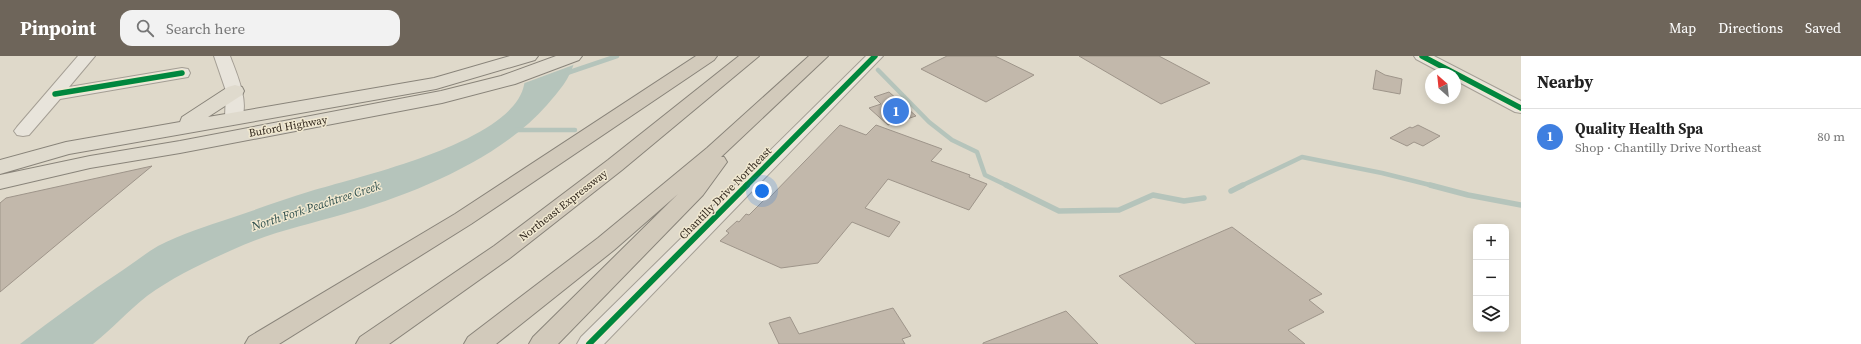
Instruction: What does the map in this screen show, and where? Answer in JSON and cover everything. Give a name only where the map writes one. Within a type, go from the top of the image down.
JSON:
[{"type":"highway","points":[[258,344],[463,219],[708,56]]},
{"type":"highway","name":"Northeast Expressway","points":[[369,344],[502,252],[615,166],[750,56]]},
{"type":"highway","points":[[477,344],[606,244],[749,120],[819,56]]},
{"type":"highway","points":[[542,344],[695,190],[749,120]]},
{"type":"main road","name":"Buford Highway","points":[[0,182],[90,162],[180,147],[277,127],[439,90],[529,56]]},
{"type":"main road","name":"Buford Highway","points":[[0,167],[66,148],[176,129],[234,117],[508,80],[573,56]]},
{"type":"main road","points":[[176,129],[204,113],[235,91]]},
{"type":"main road","points":[[90,162],[113,154],[202,136],[215,131],[234,117],[245,126],[277,127]]},
{"type":"street","points":[[23,131],[87,56]]},
{"type":"street","points":[[222,56],[235,91],[234,117]]},
{"type":"street","name":"Chantilly Drive Northeast","points":[[589,344],[875,56]]},
{"type":"street","points":[[1422,56],[1521,108]]},
{"type":"street","points":[[55,94],[80,91],[182,72]]},
{"type":"water","name":"North Fork Peachtree Creek","points":[[575,60],[567,79],[560,90],[528,124],[505,142],[453,173],[398,197],[273,234],[210,260],[147,296],[93,344],[20,344],[58,315],[158,246],[203,227],[301,194],[397,166],[432,154],[465,140],[493,124],[514,105],[524,85],[523,73]]},
{"type":"pier","points":[[505,56],[576,56],[577,60],[576,64],[522,84],[521,74],[516,65]]},
{"type":"building","points":[[947,56],[995,56],[1034,75],[986,102],[921,69]]},
{"type":"building","points":[[1079,56],[1159,56],[1210,83],[1161,104]]},
{"type":"building","points":[[1376,70],[1385,75],[1402,79],[1400,94],[1373,89]]},
{"type":"building","points":[[889,92],[916,116],[888,125],[869,108],[881,104],[874,97]]},
{"type":"building","points":[[840,125],[866,135],[876,125],[942,149],[931,161],[970,175],[969,177],[987,184],[969,210],[888,179],[865,208],[900,222],[889,237],[852,222],[818,263],[781,268],[720,241],[729,233],[726,231],[737,221],[739,222],[746,214],[749,215],[768,196],[770,197]]},
{"type":"building","points":[[1418,125],[1440,136],[1423,146],[1414,142],[1407,146],[1390,138],[1410,127],[1412,128]]},
{"type":"building","points":[[152,166],[0,292],[0,203],[6,198]]},
{"type":"building","points":[[1232,227],[1322,294],[1309,300],[1324,312],[1288,330],[1305,344],[1196,344],[1119,276]]},
{"type":"building","points":[[893,308],[911,336],[902,339],[905,344],[779,344],[769,323],[790,317],[799,334]]},
{"type":"building","points":[[1066,311],[1098,344],[983,344],[983,343]]},
{"type":"waterway","points":[[567,73],[617,56]]},
{"type":"waterway","points":[[878,70],[929,122],[952,140],[977,152],[985,175],[1008,186]]},
{"type":"waterway","points":[[516,130],[575,130]]},
{"type":"waterway","points":[[1241,186],[1302,157],[1382,173],[1430,185]]},
{"type":"waterway","points":[[1006,185],[1059,211],[1119,210],[1153,195],[1184,201],[1204,198]]},
{"type":"waterway","points":[[1430,185],[1434,186]]},
{"type":"waterway","points":[[1430,185],[1468,195],[1521,205]]},
{"type":"waterway","points":[[1231,191],[1241,186]]},
{"type":"cycle path","points":[[589,344],[875,56]]},
{"type":"cycle path","points":[[1422,56],[1521,108]]},
{"type":"cycle path","points":[[55,94],[182,73]]},
{"type":"place","name":"Quality Health Spa","points":[[896,111]]}]
